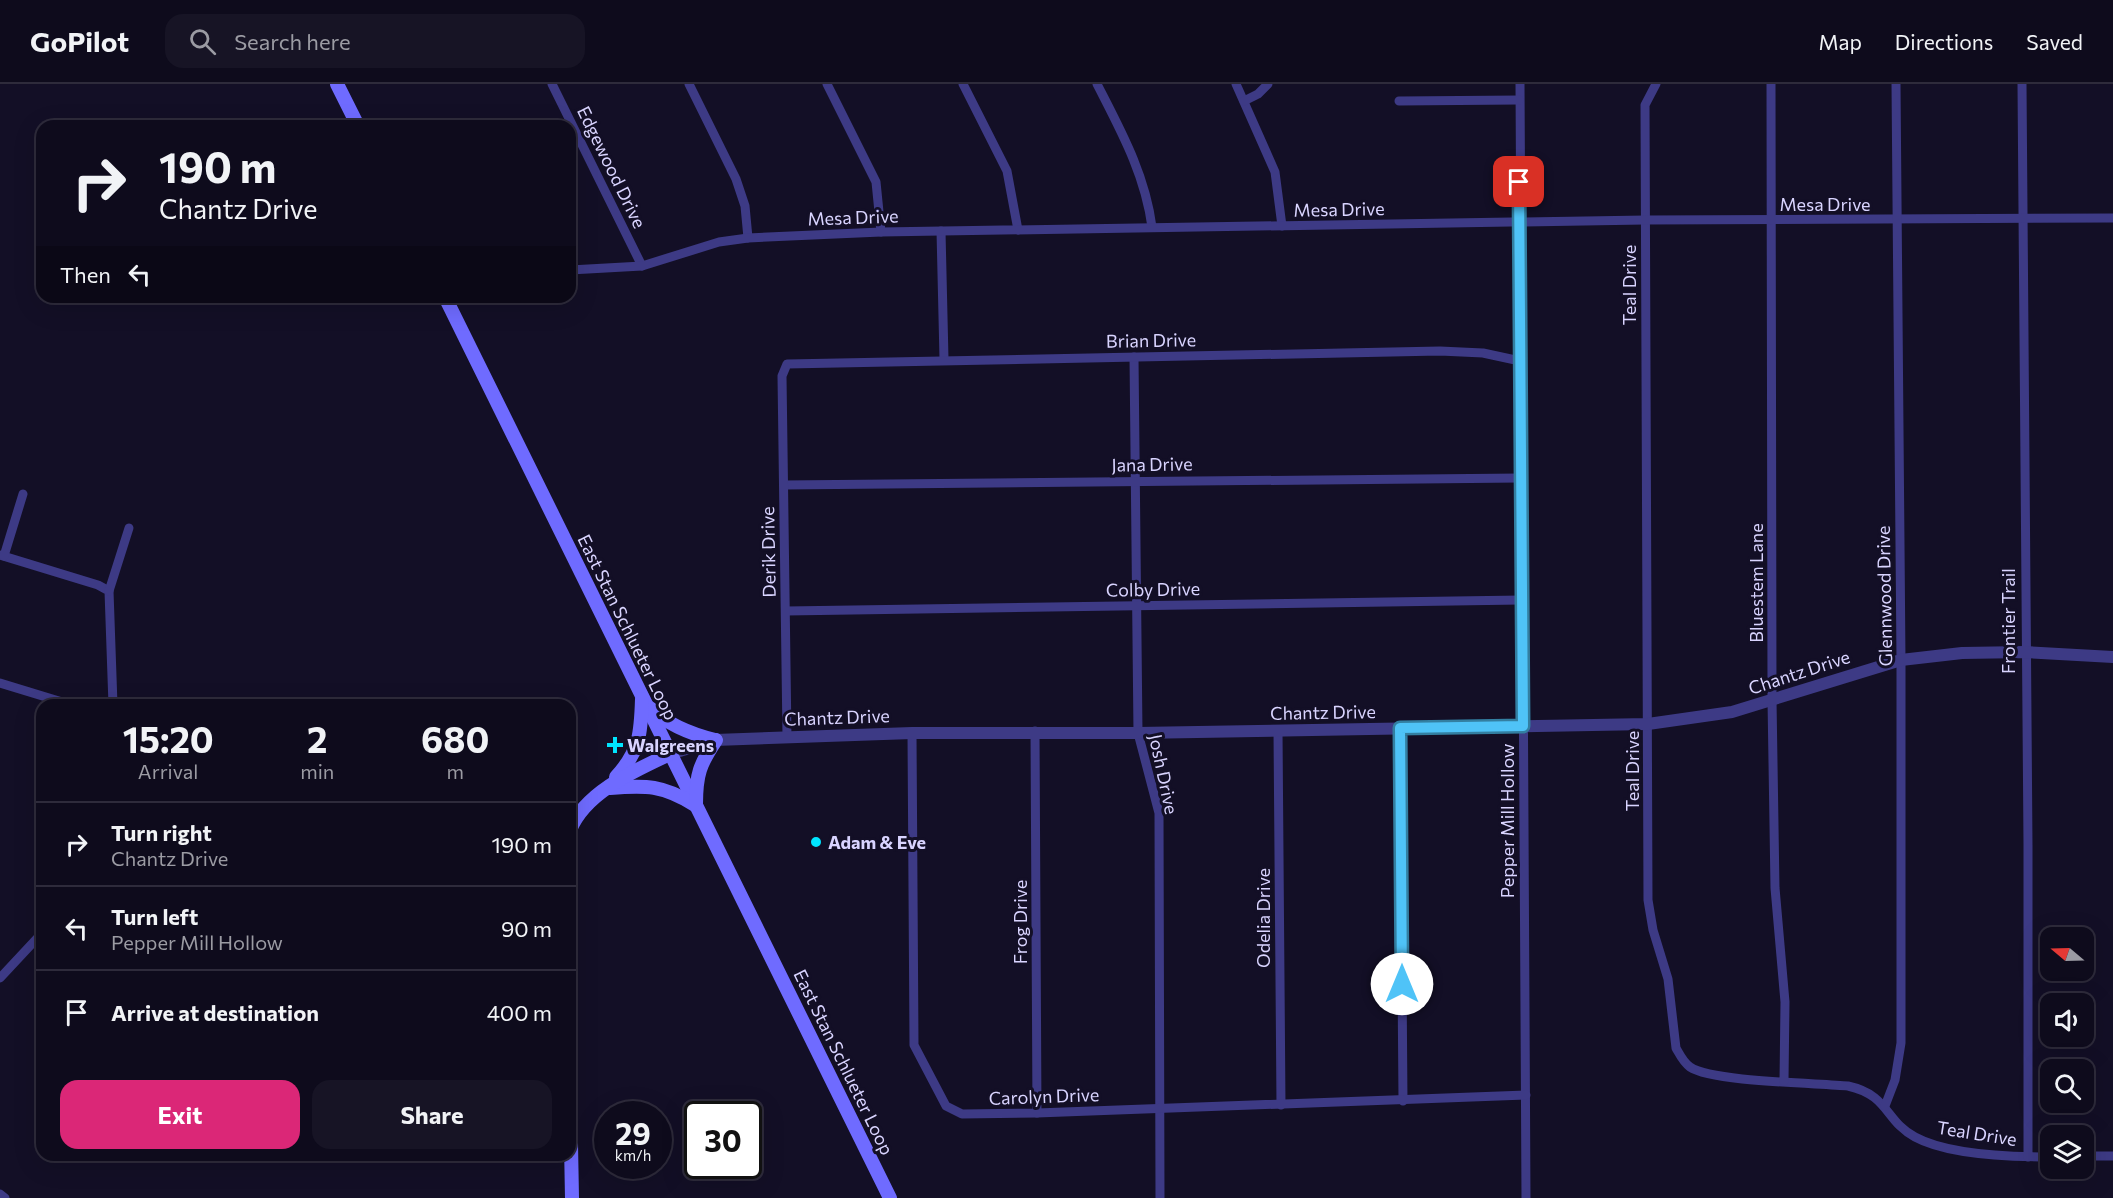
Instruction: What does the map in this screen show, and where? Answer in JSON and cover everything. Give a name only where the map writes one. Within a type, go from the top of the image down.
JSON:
[{"type":"main road","points":[[337,84],[355,120]]},
{"type":"main road","name":"East Stan Schlueter Loop","points":[[448,303],[890,1198]]},
{"type":"main road","points":[[643,700],[661,718],[716,740],[700,764],[696,778],[696,806]]},
{"type":"main road","points":[[608,789],[634,754],[640,737],[643,700]]},
{"type":"main road","points":[[576,819],[579,813],[608,789],[637,770],[670,754]]},
{"type":"main road","points":[[608,789],[654,786],[675,792],[696,806]]},
{"type":"main road","points":[[572,1161],[572,1198]]},
{"type":"street","name":"Edgewood Drive","points":[[552,84],[570,120]]},
{"type":"street","points":[[689,84],[736,178],[745,206],[748,238]]},
{"type":"street","points":[[827,84],[876,182],[882,232]]},
{"type":"street","points":[[963,84],[1006,171],[1018,230]]},
{"type":"street","points":[[1097,84],[1138,166],[1149,201],[1152,227]]},
{"type":"street","points":[[1236,84],[1275,172],[1282,226]]},
{"type":"street","points":[[1245,101],[1258,94],[1268,84]]},
{"type":"street","name":"Pepper Mill Hollow","points":[[1520,84],[1520,478],[1526,1198]]},
{"type":"street","name":"Teal Drive","points":[[1656,84],[1645,105],[1648,900],[1653,930],[1668,979],[1676,1048],[1681,1058],[1701,1071],[1864,1089],[1886,1106],[1898,1125],[1915,1137],[1987,1154],[2040,1157]]},
{"type":"street","name":"Bluestem Lane","points":[[1771,84],[1772,700],[1775,888],[1785,1002],[1784,1081]]},
{"type":"street","name":"Glennwood Drive","points":[[1886,1106],[1895,1080],[1900,1043],[1901,660],[1896,84]]},
{"type":"street","name":"Frontier Trail","points":[[2022,84],[2028,1157]]},
{"type":"street","points":[[1399,100],[1519,100]]},
{"type":"street","name":"Edgewood Drive","points":[[576,133],[642,266]]},
{"type":"street","name":"Mesa Drive","points":[[576,270],[642,266],[719,243],[748,238],[882,232],[1645,220],[1896,221],[2113,218]]},
{"type":"street","points":[[941,231],[944,359]]},
{"type":"street","name":"Brian Drive","points":[[784,367],[787,364],[944,359],[1440,351],[1483,353],[1520,361]]},
{"type":"street","name":"Josh Drive","points":[[1134,357],[1138,733],[1159,813],[1160,1198]]},
{"type":"street","name":"Derik Drive","points":[[784,367],[782,376],[787,737]]},
{"type":"street","name":"Jana Drive","points":[[784,485],[1520,478]]},
{"type":"street","points":[[23,494],[2,555],[98,585],[109,591]]},
{"type":"street","points":[[113,699],[109,591],[129,528]]},
{"type":"street","name":"Colby Drive","points":[[786,610],[1521,600]]},
{"type":"street","name":"Chantz Drive","points":[[670,754],[716,740],[912,733],[1035,731],[1138,733],[1648,724],[1732,712],[1901,660],[1962,653],[2025,652],[2113,657]]},
{"type":"street","points":[[0,683],[52,699]]},
{"type":"street","points":[[1400,728],[1403,1101]]},
{"type":"street","name":"Frog Drive","points":[[1035,731],[1037,1113]]},
{"type":"street","name":"Odelia Drive","points":[[1278,731],[1281,1104]]},
{"type":"street","name":"Carolyn Drive","points":[[912,733],[914,1045],[946,1106],[962,1114],[1037,1113],[1526,1095]]},
{"type":"street","points":[[0,978],[36,939]]},
{"type":"street","points":[[2094,1156],[2113,1156]]},
{"type":"street","points":[[0,1194],[5,1198]]},
{"type":"place","name":"Walgreens","points":[[615,745]]},
{"type":"place","name":"Adam & Eve","points":[[816,842]]},
{"type":"route","points":[[1402,984],[1400,728],[1523,726],[1519,182]]}]
